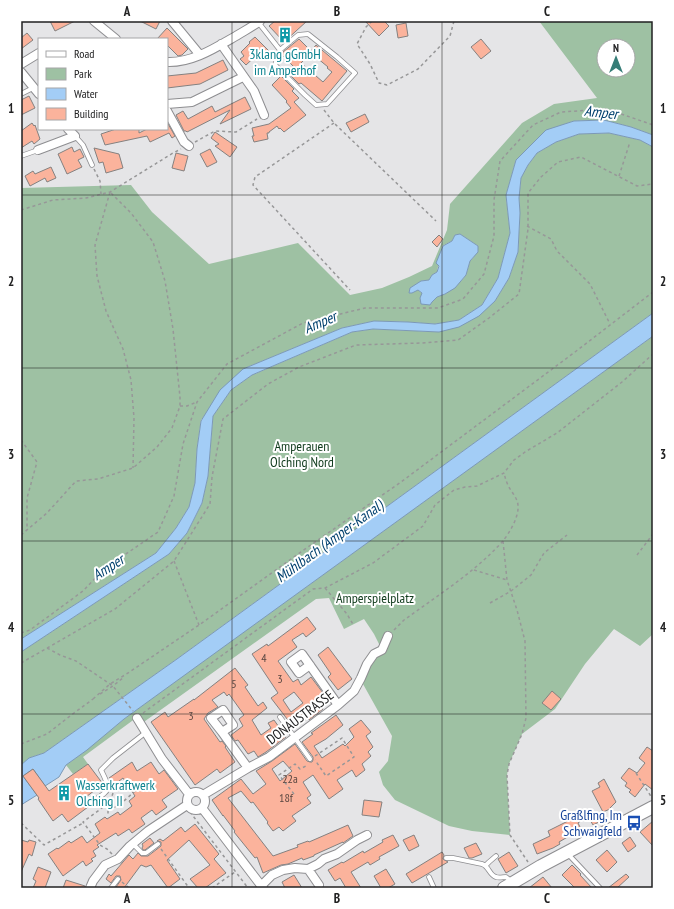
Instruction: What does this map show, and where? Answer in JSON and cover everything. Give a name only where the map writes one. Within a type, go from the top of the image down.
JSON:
[{"type":"street","points":[[94,21],[115,38]]},
{"type":"street","points":[[172,21],[200,55]]},
{"type":"street","points":[[168,62],[182,61],[200,55],[258,21]]},
{"type":"street","points":[[221,44],[254,91],[264,115]]},
{"type":"street","points":[[21,64],[38,54]]},
{"type":"street","points":[[21,72],[38,93]]},
{"type":"street","points":[[168,104],[192,102],[243,77]]},
{"type":"street","points":[[168,114],[186,144]]},
{"type":"street","points":[[38,150],[75,136],[69,130]]},
{"type":"street","name":"DONAUSTRASSE","points":[[203,795],[269,757],[338,705],[354,691],[367,664],[374,654],[382,650],[388,636]]},
{"type":"street","points":[[310,666],[338,705]]},
{"type":"street","points":[[135,716],[162,759],[189,794]]},
{"type":"street","points":[[222,732],[248,768]]},
{"type":"street","points":[[197,792],[203,795],[205,803],[202,808],[193,810],[186,806],[186,799],[189,794],[197,792]]},
{"type":"street","points":[[90,888],[93,881],[105,865],[118,859],[148,831],[186,806]]},
{"type":"street","points":[[509,886],[534,870],[653,807]]},
{"type":"street","points":[[202,808],[262,887],[272,875],[283,870],[295,868],[308,869],[324,859],[337,854],[357,840],[367,836]]},
{"type":"street","points":[[308,869],[319,885]]},
{"type":"lane","points":[[258,21],[280,50]]},
{"type":"lane","points":[[308,34],[337,56],[355,73],[327,104],[316,105],[275,65],[280,50],[298,35],[308,34]]},
{"type":"lane","points":[[21,94],[33,88]]},
{"type":"lane","points":[[75,136],[82,145],[92,165]]},
{"type":"lane","points":[[21,156],[38,150]]},
{"type":"lane","points":[[280,717],[312,758]]},
{"type":"lane","points":[[90,803],[104,794],[108,789],[108,783],[101,770],[113,758],[145,733]]},
{"type":"lane","points":[[133,844],[142,853],[146,853],[158,844]]},
{"type":"lane","points":[[567,852],[600,888]]},
{"type":"lane","points":[[486,865],[496,856]]},
{"type":"lane","points":[[446,858],[453,858],[486,865],[491,874],[494,876],[506,877],[509,886]]},
{"type":"lane","points":[[429,877],[434,888]]},
{"type":"lane","points":[[111,888],[118,879]]},
{"type":"path","points":[[372,21],[366,27],[357,44],[370,64],[379,83],[387,85],[418,69],[450,36],[454,21]]},
{"type":"path","points":[[316,105],[322,107],[334,123],[436,221]]},
{"type":"path","points":[[21,633],[30,630],[83,591],[104,569],[158,532],[174,496],[183,444],[197,402],[227,364],[303,323],[364,308],[438,308],[463,299],[484,274],[494,236],[494,200],[500,161],[533,125],[561,112],[607,109],[653,125]]},
{"type":"path","points":[[21,210],[53,200],[86,198],[110,192],[182,149],[186,144],[215,131],[236,132],[264,115]]},
{"type":"path","points":[[334,123],[255,177],[253,185],[350,290]]},
{"type":"path","points":[[619,176],[630,142]]},
{"type":"path","points":[[21,663],[115,609],[174,562],[210,504],[212,477],[222,419],[268,384],[299,367],[356,345],[422,343],[458,340],[519,294],[527,226],[528,193],[541,177],[558,162],[581,157],[637,186],[653,184]]},
{"type":"path","points":[[92,165],[100,181],[101,194]]},
{"type":"path","points":[[21,535],[47,514],[76,481],[98,479],[133,468],[157,447],[172,428],[180,406],[173,329],[165,281],[153,242],[131,213],[110,192]]},
{"type":"path","points":[[110,192],[95,245],[97,276],[106,311],[122,349],[131,380],[134,418],[133,468]]},
{"type":"path","points":[[527,226],[551,239],[557,251],[590,284],[610,325]]},
{"type":"path","points":[[93,699],[110,684],[199,625],[401,482],[653,292]]},
{"type":"path","points":[[47,648],[76,661],[113,686],[135,716],[313,589],[325,588],[373,562],[423,526],[435,505],[454,490],[477,486],[504,473],[514,460],[557,433],[622,382],[653,354]]},
{"type":"path","points":[[180,406],[187,406],[197,402]]},
{"type":"path","points":[[21,440],[37,462],[27,498],[26,530]]},
{"type":"path","points":[[388,636],[404,620],[473,569],[503,542],[511,529],[518,506],[516,497],[508,486],[504,473]]},
{"type":"path","points":[[490,603],[511,591],[531,575],[544,553],[567,534]]},
{"type":"path","points":[[637,555],[653,534]]},
{"type":"path","points":[[503,542],[507,580],[525,641],[526,718],[522,734],[509,764],[510,835],[534,870]]},
{"type":"path","points":[[174,562],[199,625]]},
{"type":"path","points":[[473,569],[507,580]]},
{"type":"path","points":[[325,588],[347,614],[354,626]]},
{"type":"path","points":[[21,744],[47,734],[93,699],[113,686],[128,673]]},
{"type":"path","points":[[294,794],[279,775],[295,764],[300,769],[312,762],[312,758],[342,738],[354,756],[326,776],[312,758]]},
{"type":"path","points":[[636,773],[653,800]]},
{"type":"path","points":[[108,808],[112,809],[116,807],[138,788],[145,789]]},
{"type":"path","points":[[649,793],[653,791]]},
{"type":"path","points":[[21,823],[44,845],[83,822],[110,802],[113,793]]},
{"type":"path","points":[[106,805],[108,808],[108,815]]},
{"type":"path","points":[[186,806],[248,888]]},
{"type":"path","points":[[83,822],[100,845],[118,859]]},
{"type":"path","points":[[158,844],[190,888]]},
{"type":"path","points":[[212,888],[236,872]]},
{"type":"green space","points":[[539,21],[653,21],[653,135],[631,127],[604,120],[574,121],[546,131],[516,160],[506,195],[510,233],[498,278],[482,305],[459,320],[435,324],[374,321],[342,328],[243,369],[201,420],[197,449],[195,483],[189,507],[176,528],[156,553],[21,639],[21,188],[131,185],[152,212],[209,264],[298,243],[350,295],[382,288],[432,266],[447,230],[450,204],[522,123],[554,104],[597,98]],"holes":[[[460,234],[478,246],[473,258],[470,261],[466,275],[445,294],[437,297],[432,302],[418,290],[421,281],[429,280],[432,275],[437,272],[442,246],[452,241],[455,235]]]},
{"type":"green space","name":"Amperauen Olching Nord","points":[[609,133],[640,140],[653,147],[653,313],[177,659],[44,753],[29,758],[21,765],[21,652],[169,554],[187,533],[202,503],[208,476],[213,416],[231,390],[252,375],[352,332],[373,329],[439,332],[495,301],[509,278],[518,252],[521,178],[528,165],[537,153],[556,142],[579,134]]},
{"type":"green space","name":"Amperspielplatz","points":[[653,336],[653,634],[640,646],[614,629],[585,664],[555,709],[522,734],[509,764],[507,775],[510,835],[472,831],[449,826],[395,800],[383,785],[379,772],[388,761],[392,736],[363,684],[374,654],[382,650],[364,619],[344,629],[329,598],[316,599],[141,724],[136,718],[83,757],[88,764],[73,774],[66,765],[124,719],[184,675]]},
{"type":"water","points":[[604,120],[631,127],[653,135],[653,147],[640,140],[609,133],[579,134],[556,142],[537,153],[521,178],[518,252],[509,278],[495,301],[479,316],[459,327],[439,332],[373,329],[352,332],[252,375],[231,390],[213,416],[208,476],[202,503],[187,533],[169,554],[21,652],[21,639],[156,553],[176,528],[189,507],[195,483],[197,449],[201,421],[220,390],[243,369],[342,328],[374,321],[435,324],[459,320],[482,305],[498,278],[510,233],[506,195],[516,160],[546,130],[574,121]]},
{"type":"water","points":[[460,234],[478,246],[478,252],[470,261],[466,275],[455,288],[437,297],[430,305],[421,304],[420,298],[422,293],[418,290],[409,293],[410,288],[421,281],[429,280],[432,275],[437,272],[439,266],[436,263],[443,246],[452,241],[455,235]]},
{"type":"water","points":[[653,313],[653,336],[124,719],[87,750],[66,765],[59,777],[45,786],[33,769],[23,776],[37,795],[21,805],[21,765],[29,758],[44,753],[177,659]]},
{"type":"building","points":[[50,21],[75,21],[55,31]]},
{"type":"building","points":[[140,21],[160,21],[156,29]]},
{"type":"building","name":"3klang gGmbH im Amperhof","points":[[275,21],[307,21],[284,42],[269,26]]},
{"type":"building","points":[[365,21],[384,21],[389,26],[379,36]]},
{"type":"building","points":[[406,23],[408,36],[398,38],[396,25]]},
{"type":"building","points":[[167,28],[188,49],[182,55],[178,56],[168,46],[168,38],[158,38]]},
{"type":"building","points":[[27,33],[33,40],[21,49],[21,38]]},
{"type":"building","points":[[255,37],[269,51],[263,56],[260,52],[246,65],[240,59],[244,56],[241,52]]},
{"type":"building","points":[[299,39],[311,51],[316,45],[347,71],[322,101],[301,83],[299,84],[291,76],[297,70],[282,55],[283,52]],"holes":[[[311,53],[328,67],[327,68],[332,72],[323,82],[301,63]]]},
{"type":"building","points":[[481,39],[491,51],[481,59],[471,47]]},
{"type":"building","points":[[223,60],[228,70],[200,84],[168,88],[168,76],[196,73]]},
{"type":"building","points":[[281,76],[294,89],[292,91],[299,98],[294,102],[306,115],[284,132],[277,126],[267,133],[268,139],[254,142],[252,128],[269,124],[291,108],[286,102],[287,101],[272,85]]},
{"type":"building","points":[[29,96],[35,108],[21,115],[21,100]]},
{"type":"building","points":[[245,97],[251,109],[220,124],[230,110],[187,132],[184,131],[176,115],[183,111],[188,119],[212,106],[215,112]]},
{"type":"building","points":[[365,114],[369,122],[351,132],[346,123]]},
{"type":"building","points":[[32,123],[34,126],[35,125],[40,139],[34,144],[32,141],[21,148],[21,131]]},
{"type":"building","points":[[168,124],[175,136],[172,138],[169,133],[150,142],[147,136],[105,145],[101,134],[113,130],[139,130],[139,133],[145,130],[168,130]]},
{"type":"building","points":[[215,132],[237,147],[230,157],[215,146],[219,144],[211,138]]},
{"type":"building","points":[[72,147],[74,152],[80,149],[84,157],[78,160],[82,167],[67,174],[58,154]]},
{"type":"building","points":[[94,148],[119,154],[123,168],[106,173],[103,162],[99,163]]},
{"type":"building","points":[[210,149],[217,162],[207,167],[200,154]]},
{"type":"building","points":[[176,153],[188,156],[184,171],[172,168]]},
{"type":"building","points":[[51,167],[56,178],[47,182],[45,178],[30,186],[25,176],[33,171],[35,174]]},
{"type":"building","points":[[439,235],[443,239],[437,247],[432,242]]},
{"type":"building","points":[[307,617],[316,629],[306,637],[303,633],[292,640],[297,647],[278,661],[293,682],[298,679],[301,685],[311,677],[326,697],[319,703],[323,709],[309,720],[308,718],[294,728],[271,698],[278,693],[252,654],[267,644],[268,646]],"holes":[[[294,692],[303,703],[291,712],[283,700]]]},
{"type":"building","points":[[328,647],[352,679],[338,690],[328,677],[331,674],[318,655]]},
{"type":"building","points":[[235,668],[248,685],[245,687],[258,706],[263,702],[267,708],[252,720],[261,735],[271,728],[268,723],[274,720],[286,737],[258,757],[254,751],[248,754],[238,740],[235,741],[231,735],[243,726],[239,719],[244,715],[229,694],[227,696],[224,692],[212,700],[218,707],[208,713],[204,719],[220,742],[222,741],[226,746],[225,747],[235,762],[220,773],[217,769],[195,785],[151,722],[165,712],[168,717],[194,700]]},
{"type":"building","points":[[552,691],[561,699],[551,710],[542,703]]},
{"type":"building","points":[[336,715],[343,725],[326,739],[314,746],[322,758],[343,744],[345,746],[354,737],[349,729],[361,720],[371,732],[366,736],[373,747],[368,752],[371,756],[362,764],[365,770],[356,777],[352,770],[337,780],[343,789],[329,799],[313,775],[303,782],[311,795],[307,798],[311,803],[292,816],[296,821],[283,831],[279,827],[273,831],[253,802],[251,803],[241,791],[228,798],[273,856],[298,847],[297,845],[308,841],[309,842],[348,825],[353,836],[343,843],[314,856],[303,860],[302,858],[288,864],[281,865],[263,873],[257,857],[255,858],[234,832],[235,831],[212,800],[241,779],[253,794],[266,784],[256,771],[295,744],[307,761],[312,762],[313,757],[302,742],[313,734],[311,733]],"holes":[[[283,761],[292,771],[280,781],[272,769]]]},
{"type":"building","points":[[647,747],[653,751],[653,790],[645,784],[635,797],[629,792],[631,790],[625,786],[627,783],[621,778],[629,768],[637,773],[645,763],[639,758]]},
{"type":"building","points":[[132,762],[137,771],[151,762],[159,774],[164,770],[178,789],[162,800],[167,807],[156,815],[152,810],[141,818],[145,824],[132,833],[129,829],[118,836],[116,833],[97,845],[99,847],[93,851],[96,856],[91,859],[93,861],[86,866],[83,861],[63,876],[48,854],[69,841],[71,843],[82,836],[87,843],[100,833],[95,824],[105,817],[107,819],[118,812],[120,815],[132,806],[129,801],[135,796],[123,778],[114,785],[109,778]]},
{"type":"building","name":"Wasserkraftwerk Olching II","points":[[88,764],[103,784],[82,800],[88,807],[68,822],[62,814],[53,821],[23,776],[33,769],[49,791]]},
{"type":"building","points":[[604,779],[616,802],[610,809],[603,812],[592,791],[600,787],[598,783]]},
{"type":"building","points":[[364,800],[382,802],[379,817],[362,815]]},
{"type":"building","points":[[579,813],[582,820],[578,823],[582,831],[559,842],[560,844],[553,848],[537,854],[533,844],[550,836],[548,831],[574,818],[573,816]]},
{"type":"building","points":[[595,815],[599,822],[593,825],[589,818]]},
{"type":"building","points":[[653,821],[653,846],[640,832]]},
{"type":"building","points":[[195,824],[219,854],[214,859],[226,873],[205,888],[198,888],[190,879],[210,865],[189,840],[167,860],[180,879],[168,888],[151,865],[146,867],[141,865],[124,888],[116,887],[121,880],[120,876],[116,876],[111,883],[106,879],[109,874],[111,876],[129,855],[133,859],[138,853],[141,856],[148,856],[161,846],[161,842],[157,841],[160,839],[163,841],[181,827],[185,832]]},
{"type":"building","points":[[393,835],[399,846],[379,857],[380,859],[370,865],[368,862],[351,872],[361,888],[346,888],[340,878],[335,881],[328,870],[363,851],[364,853],[383,842],[382,840]]},
{"type":"building","points":[[414,835],[419,846],[409,851],[403,840]]},
{"type":"building","points":[[630,837],[636,846],[628,852],[622,843]]},
{"type":"building","points":[[150,838],[154,843],[143,850],[142,844]]},
{"type":"building","points":[[21,840],[36,842],[32,856],[29,854],[21,872]]},
{"type":"building","points":[[476,843],[482,854],[469,858],[464,848]]},
{"type":"building","points":[[607,850],[617,862],[607,872],[596,860]]},
{"type":"building","points":[[442,852],[444,855],[443,859],[448,862],[412,883],[406,874]]},
{"type":"building","points":[[509,852],[518,866],[506,873],[498,859]]},
{"type":"building","points":[[572,865],[592,888],[575,888],[562,875]]},
{"type":"building","points":[[38,867],[51,872],[45,888],[33,888],[36,881],[33,879]]},
{"type":"building","points":[[386,869],[395,884],[388,888],[381,888],[374,876]]},
{"type":"building","points":[[626,874],[629,877],[617,888],[608,888]]},
{"type":"building","points":[[294,875],[302,888],[285,888],[282,882]]},
{"type":"building","points":[[543,877],[552,888],[529,888]]},
{"type":"building","points":[[66,880],[85,886],[85,888],[63,888]]},
{"type":"place","name":"3klang gGmbH im Amperhof","points":[[285,35]]},
{"type":"place","name":"Wasserkraftwerk Olching II","points":[[64,793]]},
{"type":"place","name":"Graßlfing, Im Schwaigfeld","points":[[634,823]]},
{"type":"water label","name":"Amper","points":[[601,112]]},
{"type":"water label","name":"Amper","points":[[320,322]]},
{"type":"water label","name":"Mühlbach (Amper-Kanal)","points":[[329,541]]},
{"type":"water label","name":"Amper","points":[[108,567]]}]
